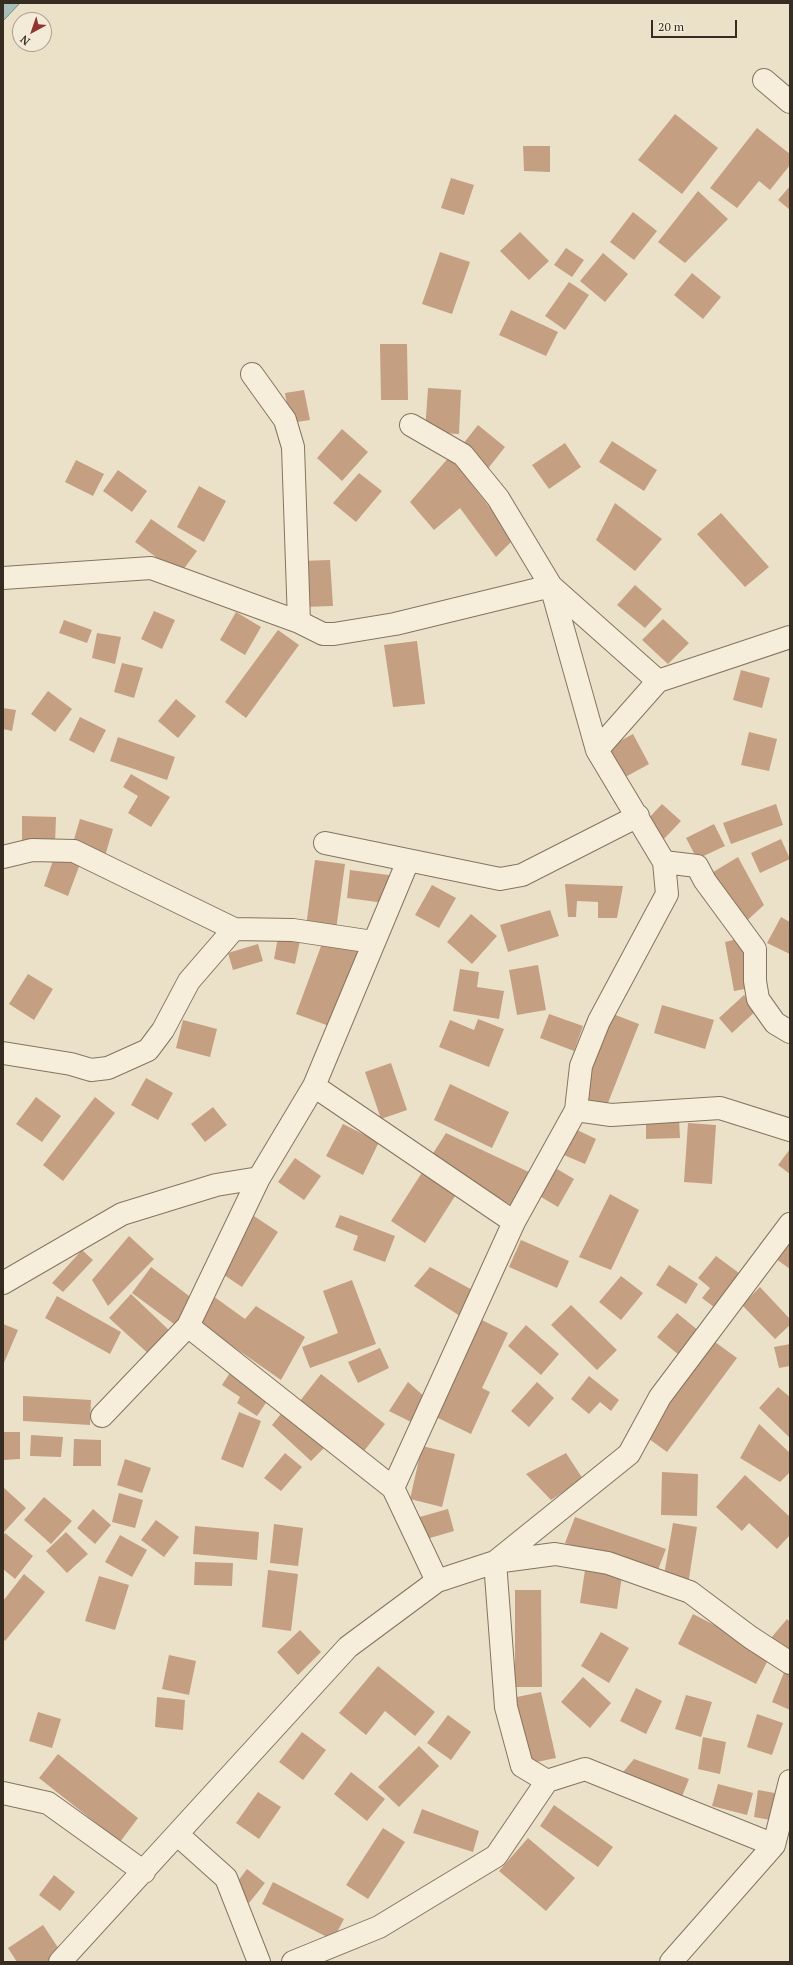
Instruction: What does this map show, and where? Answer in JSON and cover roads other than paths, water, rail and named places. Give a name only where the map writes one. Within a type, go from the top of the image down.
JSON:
[{"type":"street","points":[[764,80],[790,102]]},
{"type":"street","points":[[252,374],[285,420],[293,447],[299,622]]},
{"type":"street","points":[[393,1488],[514,1222],[576,1110],[581,1066],[599,1021],[667,894],[664,862],[638,816],[597,750],[551,586],[498,498],[463,455],[411,425]]},
{"type":"street","points":[[3,578],[151,568],[299,622],[323,634],[334,634],[395,624],[551,586]]},
{"type":"street","points":[[551,586],[658,681]]},
{"type":"street","points":[[597,750],[658,681],[790,637]]},
{"type":"street","points":[[325,844],[500,878],[522,875],[638,816]]},
{"type":"street","points":[[3,856],[32,850],[74,851],[234,930],[293,930],[373,942]]},
{"type":"street","points":[[102,1416],[188,1326],[259,1178],[314,1086],[408,861]]},
{"type":"street","points":[[664,862],[697,866],[705,881],[755,949],[755,981],[758,999],[776,1023],[790,1032]]},
{"type":"street","points":[[3,1053],[71,1064],[91,1070],[108,1068],[148,1050],[162,1030],[189,981],[234,930]]},
{"type":"street","points":[[314,1086],[514,1222]]},
{"type":"street","points":[[576,1110],[611,1115],[720,1108],[790,1130]]},
{"type":"street","points":[[3,1283],[122,1214],[216,1185],[259,1178]]},
{"type":"street","points":[[496,1562],[629,1454],[660,1397],[790,1224]]},
{"type":"street","points":[[188,1326],[393,1488],[437,1581]]},
{"type":"street","points":[[60,1962],[178,1835],[348,1647],[437,1581],[496,1562],[555,1554],[608,1563],[690,1592],[750,1637],[790,1662]]},
{"type":"street","points":[[496,1562],[506,1707],[522,1766],[547,1781]]},
{"type":"street","points":[[293,1962],[379,1928],[496,1856],[547,1781],[585,1770],[774,1846]]},
{"type":"street","points":[[671,1962],[774,1846],[790,1781]]},
{"type":"street","points":[[3,1793],[48,1803],[144,1872]]},
{"type":"street","points":[[178,1835],[226,1878],[259,1962]]},
{"type":"water","points":[[3,3],[20,3],[3,21]]}]
